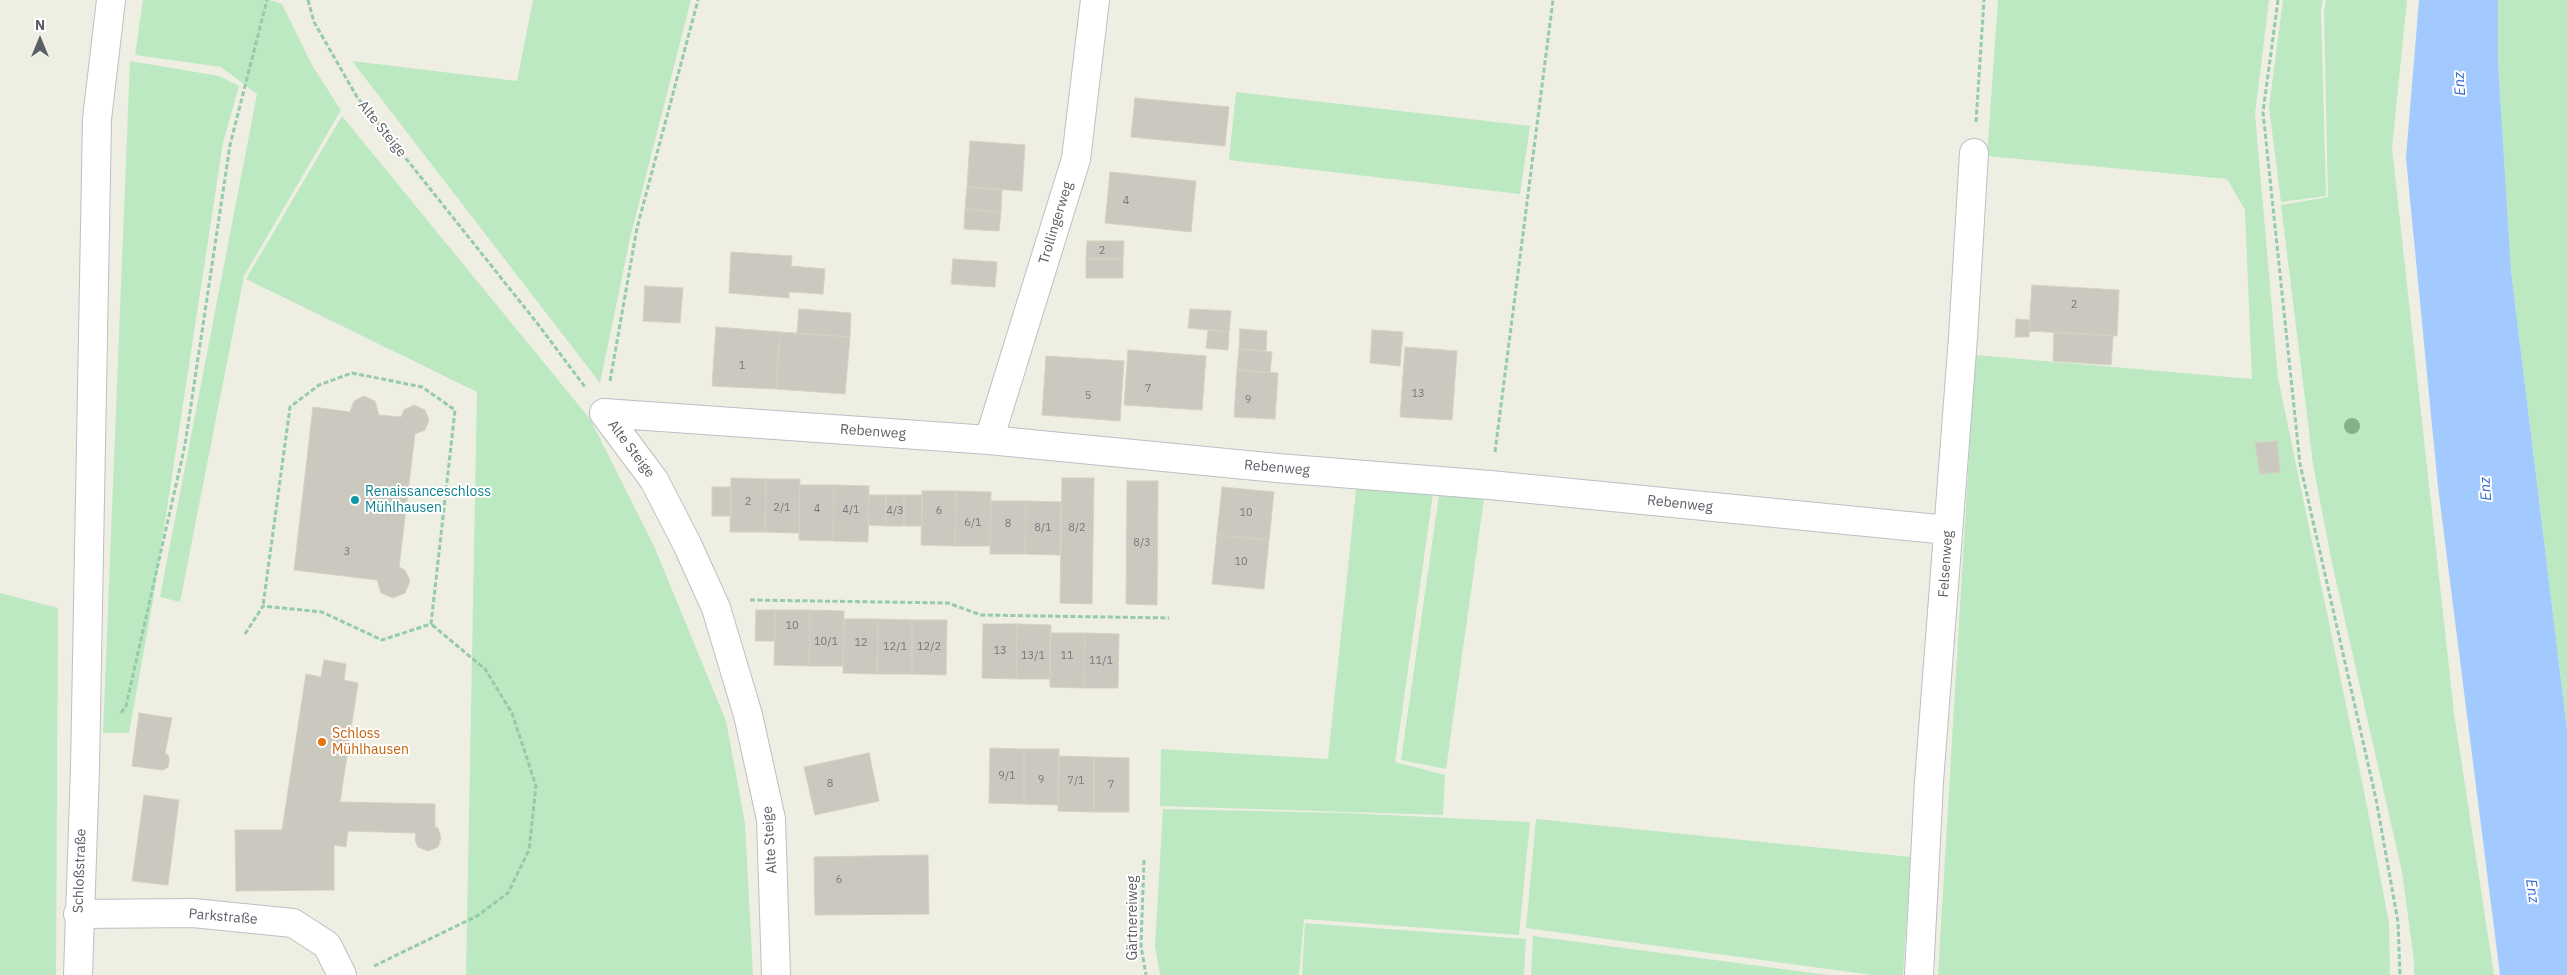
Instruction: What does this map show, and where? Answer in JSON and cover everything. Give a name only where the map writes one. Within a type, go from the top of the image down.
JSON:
[{"type":"street","name":"Schloßstraße","points":[[78,975],[78,914],[85,768],[97,119],[110,0]]},
{"type":"street","name":"Trollingerweg","points":[[989,440],[1076,159],[1095,0]]},
{"type":"street","name":"Felsenweg","points":[[1919,975],[1929,782],[1974,152]]},
{"type":"street","name":"Rebenweg","points":[[604,414],[989,440],[1277,468],[1490,485],[1948,530]]},
{"type":"street","name":"Alte Steige","points":[[604,414],[654,480],[687,544],[716,608],[748,715],[771,819],[776,975]]},
{"type":"street","name":"Parkstraße","points":[[78,914],[193,913],[293,923],[327,945],[354,972]]},
{"type":"path","points":[[120,714],[126,706],[185,445],[230,145],[267,0]]},
{"type":"path","name":"Alte Steige","points":[[308,0],[314,22],[356,97],[537,323],[604,414]]},
{"type":"path","points":[[604,414],[637,228],[698,0]]},
{"type":"path","points":[[1490,485],[1554,0]]},
{"type":"path","points":[[1974,152],[1984,0]]},
{"type":"path","points":[[2278,0],[2263,112],[2300,464],[2376,799],[2398,922],[2400,975]]},
{"type":"path","points":[[245,634],[263,606],[290,406],[319,385],[352,373],[422,387],[455,410],[431,624]]},
{"type":"path","points":[[745,600],[948,603],[981,615],[1169,618]]},
{"type":"path","points":[[263,606],[322,612],[382,640],[431,624]]},
{"type":"path","points":[[354,972],[477,916],[508,893],[529,850],[536,786],[512,713],[485,669],[431,624]]},
{"type":"path","name":"Gärtnereiweg","points":[[1144,860],[1141,946],[1146,975]]},
{"type":"green space","points":[[143,0],[270,0],[282,4],[313,67],[341,110],[244,276],[180,602],[160,597],[257,94],[221,67],[135,55]]},
{"type":"green space","points":[[533,0],[691,0],[631,234],[600,383],[352,61],[517,81]]},
{"type":"green space","points":[[1998,0],[2269,0],[2255,114],[2278,378],[2365,796],[2389,923],[2390,975],[1938,975],[1975,355],[2252,379],[2245,210],[2227,179],[1987,156]]},
{"type":"green space","points":[[2283,0],[2323,0],[2321,10],[2326,196],[2281,202],[2269,106]]},
{"type":"green space","points":[[2326,0],[2407,0],[2392,148],[2454,713],[2494,975],[2414,975],[2414,961],[2402,872],[2332,563],[2313,464],[2281,205],[2328,197],[2324,11]]},
{"type":"green space","points":[[2498,0],[2567,0],[2567,729],[2511,271],[2498,62]]},
{"type":"green space","points":[[130,61],[219,76],[239,86],[223,143],[153,600],[129,733],[103,733]]},
{"type":"green space","points":[[1236,92],[1530,126],[1520,194],[1229,160]]},
{"type":"green space","points":[[342,116],[590,419],[654,546],[726,721],[745,823],[753,975],[466,975],[477,392],[246,279]]},
{"type":"green space","points":[[1357,481],[1434,487],[1395,762],[1445,775],[1443,815],[1160,806],[1161,749],[1328,759]]},
{"type":"green space","points":[[1440,488],[1485,492],[1446,769],[1401,760]]},
{"type":"green space","points":[[0,593],[58,608],[56,975],[0,975]]},
{"type":"green space","points":[[1163,809],[1346,813],[1530,822],[1519,935],[1304,919],[1299,975],[1160,975],[1155,946]]},
{"type":"green space","points":[[1536,819],[1911,857],[1903,975],[1872,975],[1526,928]]},
{"type":"green space","points":[[1305,923],[1526,939],[1524,975],[1302,975]]},
{"type":"green space","points":[[1533,936],[1828,975],[1531,975]]},
{"type":"water","name":"Enz","points":[[2419,0],[2498,0],[2498,62],[2511,271],[2567,729],[2567,975],[2500,975],[2438,487],[2406,158]]},
{"type":"building","points":[[1135,98],[1229,107],[1225,146],[1131,137]]},
{"type":"building","points":[[970,141],[1025,145],[1022,191],[967,187]]},
{"type":"building","points":[[1110,172],[1196,181],[1191,232],[1105,223]]},
{"type":"building","points":[[967,187],[1002,190],[1001,212],[965,209]]},
{"type":"building","points":[[965,209],[1001,212],[999,231],[964,229]]},
{"type":"building","points":[[1087,241],[1124,241],[1123,259],[1086,259]]},
{"type":"building","points":[[731,252],[792,256],[791,266],[825,269],[823,294],[789,292],[789,298],[729,293]]},
{"type":"building","points":[[953,259],[997,262],[995,287],[951,284]]},
{"type":"building","points":[[1086,259],[1123,259],[1123,278],[1086,278]]},
{"type":"building","points":[[2032,285],[2119,290],[2117,336],[2029,331]]},
{"type":"building","points":[[645,286],[683,288],[680,323],[643,321]]},
{"type":"building","points":[[799,309],[851,313],[850,337],[797,333]]},
{"type":"building","points":[[1190,309],[1231,311],[1229,332],[1188,328]]},
{"type":"building","points":[[2016,319],[2030,320],[2029,337],[2015,337]]},
{"type":"building","points":[[716,327],[780,332],[776,389],[712,386]]},
{"type":"building","points":[[1240,329],[1267,331],[1266,351],[1239,349]]},
{"type":"building","points":[[1208,330],[1229,332],[1228,350],[1206,348]]},
{"type":"building","points":[[1372,330],[1403,332],[1400,366],[1370,363]]},
{"type":"building","points":[[780,332],[850,337],[845,394],[776,389]]},
{"type":"building","points":[[2054,332],[2113,336],[2111,365],[2053,361]]},
{"type":"building","points":[[1405,347],[1457,351],[1452,420],[1400,417]]},
{"type":"building","points":[[1239,349],[1272,352],[1270,373],[1237,370]]},
{"type":"building","points":[[1128,350],[1206,356],[1202,410],[1124,405]]},
{"type":"building","points":[[1046,356],[1124,361],[1120,421],[1042,415]]},
{"type":"building","points":[[1237,370],[1278,373],[1275,419],[1234,417]]},
{"type":"building","name":"Renaissanceschloss Mühlhausen","points":[[364,396],[375,401],[379,415],[401,417],[404,410],[414,405],[425,410],[429,420],[425,430],[415,434],[399,567],[405,570],[410,581],[405,593],[393,598],[381,593],[377,580],[294,570],[313,407],[350,412],[354,401]]},
{"type":"building","points":[[2277,441],[2280,472],[2260,474],[2255,443]]},
{"type":"building","points":[[731,478],[766,479],[765,532],[730,532]]},
{"type":"building","points":[[1062,478],[1094,478],[1092,604],[1060,603]]},
{"type":"building","points":[[766,479],[800,479],[799,533],[765,532]]},
{"type":"building","points":[[1127,481],[1158,481],[1157,605],[1126,604]]},
{"type":"building","points":[[800,485],[834,485],[833,541],[799,540]]},
{"type":"building","points":[[834,485],[869,486],[868,542],[833,541]]},
{"type":"building","points":[[712,487],[731,487],[731,516],[712,516]]},
{"type":"building","points":[[1222,487],[1274,492],[1269,540],[1217,535]]},
{"type":"building","points":[[922,491],[956,491],[955,546],[921,545]]},
{"type":"building","points":[[956,491],[991,492],[990,546],[955,546]]},
{"type":"building","points":[[869,495],[886,495],[886,526],[868,525]]},
{"type":"building","points":[[886,495],[904,495],[904,526],[886,526]]},
{"type":"building","points":[[904,495],[922,495],[922,526],[904,526]]},
{"type":"building","points":[[991,501],[1026,501],[1025,554],[990,554]]},
{"type":"building","points":[[1026,501],[1061,502],[1060,555],[1025,554]]},
{"type":"building","points":[[1217,535],[1269,540],[1264,589],[1212,584]]},
{"type":"building","points":[[756,610],[775,610],[775,641],[755,641]]},
{"type":"building","points":[[775,610],[810,610],[809,666],[774,665]]},
{"type":"building","points":[[810,610],[844,611],[843,666],[809,666]]},
{"type":"building","points":[[844,619],[878,619],[877,674],[843,673]]},
{"type":"building","points":[[878,619],[912,620],[912,674],[877,674]]},
{"type":"building","points":[[912,620],[947,620],[946,675],[912,674]]},
{"type":"building","points":[[983,624],[1017,624],[1016,679],[982,678]]},
{"type":"building","points":[[1017,624],[1051,625],[1050,679],[1016,679]]},
{"type":"building","points":[[1050,633],[1085,633],[1084,688],[1050,687]]},
{"type":"building","points":[[1085,633],[1119,634],[1118,688],[1084,688]]},
{"type":"building","name":"Schloss Mühlhausen","points":[[324,660],[346,664],[344,680],[358,683],[340,802],[435,804],[435,827],[438,828],[441,838],[438,847],[428,851],[418,847],[415,840],[416,833],[348,831],[346,847],[334,845],[334,890],[236,891],[235,830],[282,830],[306,674],[321,677]]},
{"type":"building","points":[[139,713],[172,718],[165,753],[169,756],[169,762],[168,767],[163,770],[132,766]]},
{"type":"building","points":[[990,748],[1024,749],[1024,804],[989,803]]},
{"type":"building","points":[[1024,749],[1059,749],[1058,805],[1024,804]]},
{"type":"building","points":[[869,753],[879,801],[815,815],[804,767]]},
{"type":"building","points":[[1059,756],[1094,757],[1094,812],[1058,811]]},
{"type":"building","points":[[1094,757],[1129,758],[1129,812],[1094,812]]},
{"type":"building","points":[[144,795],[179,800],[168,885],[132,881]]},
{"type":"building","points":[[928,855],[929,914],[815,915],[814,857]]},
{"type":"place","name":"Renaissanceschloss Mühlhausen","points":[[355,500]]},
{"type":"place","name":"Schloss Mühlhausen","points":[[322,742]]}]
